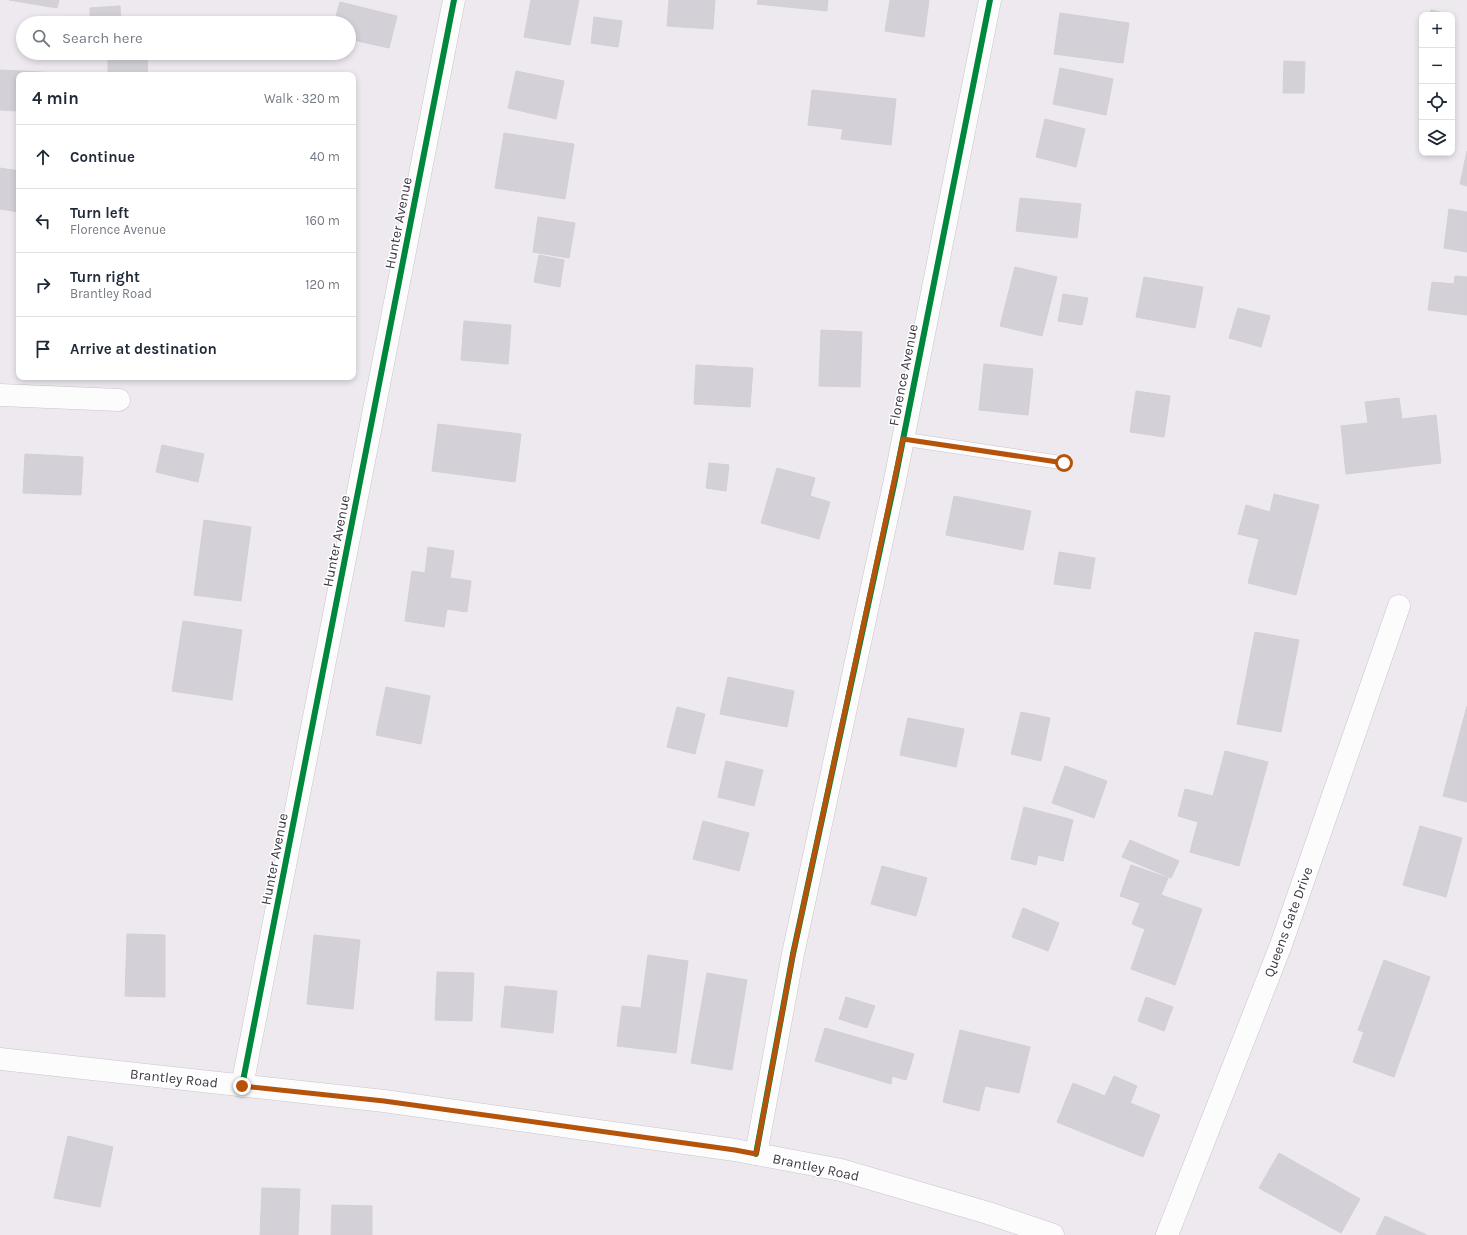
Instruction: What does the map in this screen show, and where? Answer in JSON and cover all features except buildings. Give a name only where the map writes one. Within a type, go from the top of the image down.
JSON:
[{"type":"street","name":"Hunter Avenue","points":[[242,1086],[454,0]]},
{"type":"street","name":"Florence Avenue","points":[[756,1154],[793,954],[903,439],[990,0]]},
{"type":"street","points":[[0,396],[119,400]]},
{"type":"street","name":"Queens Gate Drive","points":[[1167,1235],[1281,945],[1399,606]]},
{"type":"street","name":"Brantley Road","points":[[0,1059],[392,1102],[735,1150],[841,1170],[988,1213],[1053,1235]]},
{"type":"lane","points":[[903,439],[1064,463]]},
{"type":"cycle path","points":[[242,1086],[454,0]]},
{"type":"cycle path","points":[[756,1154],[793,954],[895,480],[990,0]]},
{"type":"route","points":[[242,1086],[384,1101],[756,1154],[793,954],[903,439],[1064,463]]}]
